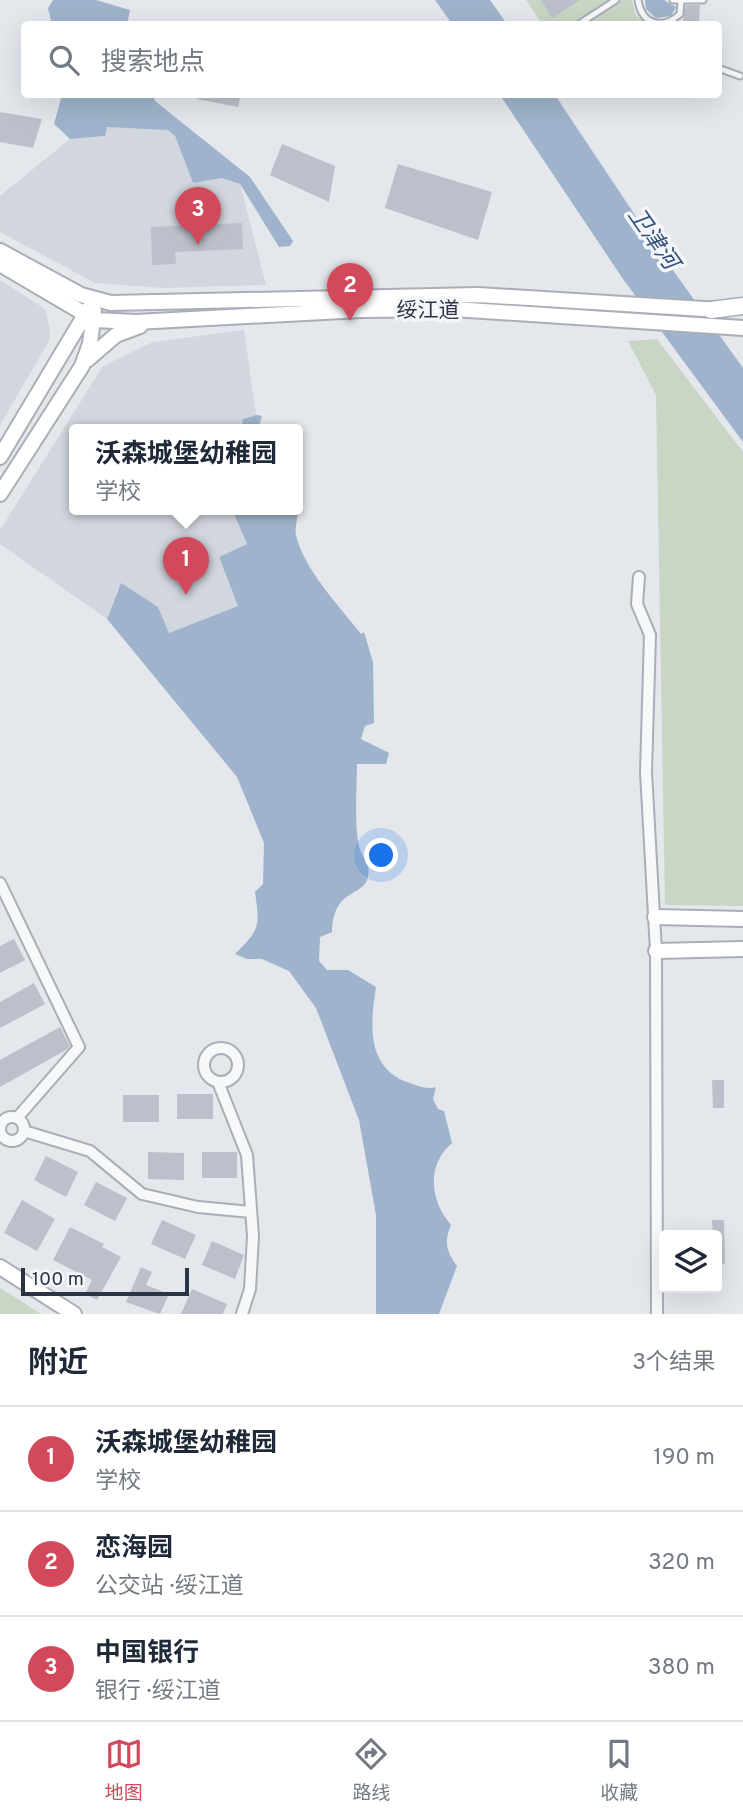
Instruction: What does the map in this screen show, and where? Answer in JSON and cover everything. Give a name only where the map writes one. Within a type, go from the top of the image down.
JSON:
[{"type":"main road","points":[[0,251],[94,301],[82,366]]},
{"type":"main road","points":[[0,264],[90,317]]},
{"type":"main road","name":"绥江道","points":[[94,301],[148,304],[431,295],[624,303],[711,310]]},
{"type":"main road","points":[[0,457],[61,355],[90,317],[148,304]]},
{"type":"main road","name":"绥江道","points":[[90,317],[160,320],[360,310],[453,309],[743,327]]},
{"type":"main road","points":[[711,310],[743,309]]},
{"type":"main road","points":[[0,494],[82,366],[117,335],[160,320]]},
{"type":"main road","points":[[655,917],[743,919]]},
{"type":"main road","points":[[656,950],[743,949]]},
{"type":"main road","points":[[0,1267],[74,1314]]},
{"type":"main road","points":[[0,1275],[63,1314]]},
{"type":"street","points":[[639,577],[637,604],[649,635],[646,772],[656,950],[657,1314]]},
{"type":"street","points":[[0,883],[79,1047],[8,1116],[0,1128],[1,1137],[16,1140],[24,1131],[23,1123],[8,1116]]},
{"type":"street","points":[[218,1082],[247,1155],[251,1212],[250,1289],[242,1314]]},
{"type":"street","points":[[24,1131],[90,1151],[142,1194],[198,1208],[251,1212]]},
{"type":"lane","points":[[584,21],[616,0]]},
{"type":"lane","points":[[638,0],[640,12],[647,21]]},
{"type":"lane","points":[[673,0],[703,0]]},
{"type":"lane","points":[[672,21],[680,14],[681,2]]},
{"type":"lane","points":[[722,69],[740,76]]},
{"type":"shaded area","points":[[106,127],[168,130],[175,136],[193,183],[222,178],[240,184],[266,285],[163,288],[95,283],[0,232],[0,196],[70,139],[104,136]]},
{"type":"shaded area","points":[[0,280],[45,309],[50,329],[49,341],[0,425]]},
{"type":"shaded area","points":[[244,330],[256,415],[243,419],[242,424],[69,424],[69,515],[235,515],[247,544],[219,557],[238,606],[169,633],[118,588],[107,619],[0,544],[0,530],[103,366],[153,342]]},
{"type":"green space","points":[[526,0],[632,0],[636,16],[644,21],[540,21]]},
{"type":"green space","points":[[657,339],[743,452],[743,906],[665,905],[656,395],[628,341]]},
{"type":"green space","points":[[0,1288],[2,1289],[41,1314],[0,1314]]},
{"type":"water","points":[[53,0],[96,0],[130,10],[128,21],[51,21],[48,8]]},
{"type":"water","points":[[435,0],[490,0],[505,21],[450,21]]},
{"type":"water","points":[[645,0],[664,0],[676,7],[671,16],[656,18],[646,9]]},
{"type":"water","points":[[61,98],[154,98],[250,177],[293,241],[290,246],[279,247],[240,184],[222,178],[193,183],[175,136],[168,130],[107,127],[105,136],[70,139],[54,124]]},
{"type":"water","points":[[502,98],[557,98],[657,248],[743,368],[743,442],[623,279]]},
{"type":"water","points":[[262,416],[260,424],[242,424],[243,419]]},
{"type":"water","points":[[235,515],[298,515],[296,535],[306,561],[361,634],[364,632],[373,662],[374,723],[365,726],[361,739],[389,753],[386,764],[357,764],[357,837],[368,868],[368,877],[361,888],[349,895],[337,908],[332,932],[320,937],[319,961],[327,970],[348,970],[376,987],[373,1030],[378,1056],[385,1067],[396,1076],[423,1087],[436,1087],[433,1099],[438,1109],[444,1111],[452,1143],[438,1162],[435,1194],[451,1225],[447,1246],[457,1266],[439,1314],[376,1314],[376,1215],[359,1120],[316,1008],[289,971],[262,959],[247,959],[235,954],[254,933],[256,927],[258,913],[255,892],[263,884],[264,843],[237,777],[107,619],[121,583],[158,607],[169,633],[238,606],[219,557],[247,544]]},
{"type":"building","points":[[541,0],[580,0],[552,18]]},
{"type":"building","points":[[686,5],[700,5],[699,21],[683,21]]},
{"type":"building","points":[[197,98],[240,98],[238,107]]},
{"type":"building","points":[[0,112],[42,119],[33,148],[0,142]]},
{"type":"building","points":[[282,144],[335,166],[329,202],[270,175]]},
{"type":"building","points":[[398,164],[492,192],[478,240],[385,208]]},
{"type":"building","points":[[242,223],[243,249],[175,252],[176,264],[152,265],[151,227]]},
{"type":"building","points":[[14,939],[25,960],[0,973],[0,946]]},
{"type":"building","points":[[34,983],[45,1004],[0,1028],[0,1002]]},
{"type":"building","points":[[60,1027],[70,1046],[66,1050],[0,1087],[0,1060]]},
{"type":"building","points":[[712,1080],[724,1080],[724,1108],[713,1108]]},
{"type":"building","points":[[177,1094],[213,1094],[213,1119],[177,1119]]},
{"type":"building","points":[[123,1095],[159,1095],[159,1122],[123,1122]]},
{"type":"building","points":[[148,1152],[184,1153],[184,1180],[148,1179]]},
{"type":"building","points":[[202,1152],[237,1152],[237,1178],[202,1178]]},
{"type":"building","points":[[46,1156],[78,1172],[66,1197],[34,1180]]},
{"type":"building","points":[[96,1182],[127,1198],[115,1221],[84,1205]]},
{"type":"building","points":[[22,1200],[55,1219],[37,1251],[4,1233]]},
{"type":"building","points":[[162,1220],[196,1235],[185,1259],[151,1244]]},
{"type":"building","points":[[712,1220],[724,1220],[725,1264],[722,1264],[722,1230],[713,1230]]},
{"type":"building","points":[[70,1227],[104,1244],[102,1247],[121,1257],[97,1300],[85,1294],[92,1280],[53,1260]]},
{"type":"building","points":[[212,1241],[244,1255],[235,1279],[202,1265]]},
{"type":"building","points":[[141,1267],[152,1272],[146,1285],[169,1294],[160,1314],[126,1302]]},
{"type":"building","points":[[192,1289],[227,1304],[223,1314],[181,1314]]},
{"type":"place","name":"中国银行","points":[[198,245]]},
{"type":"place","name":"恋海园","points":[[350,321]]},
{"type":"place","name":"沃森城堡幼稚园","points":[[186,595]]},
{"type":"water label","name":"卫津河","points":[[654,238]]}]
